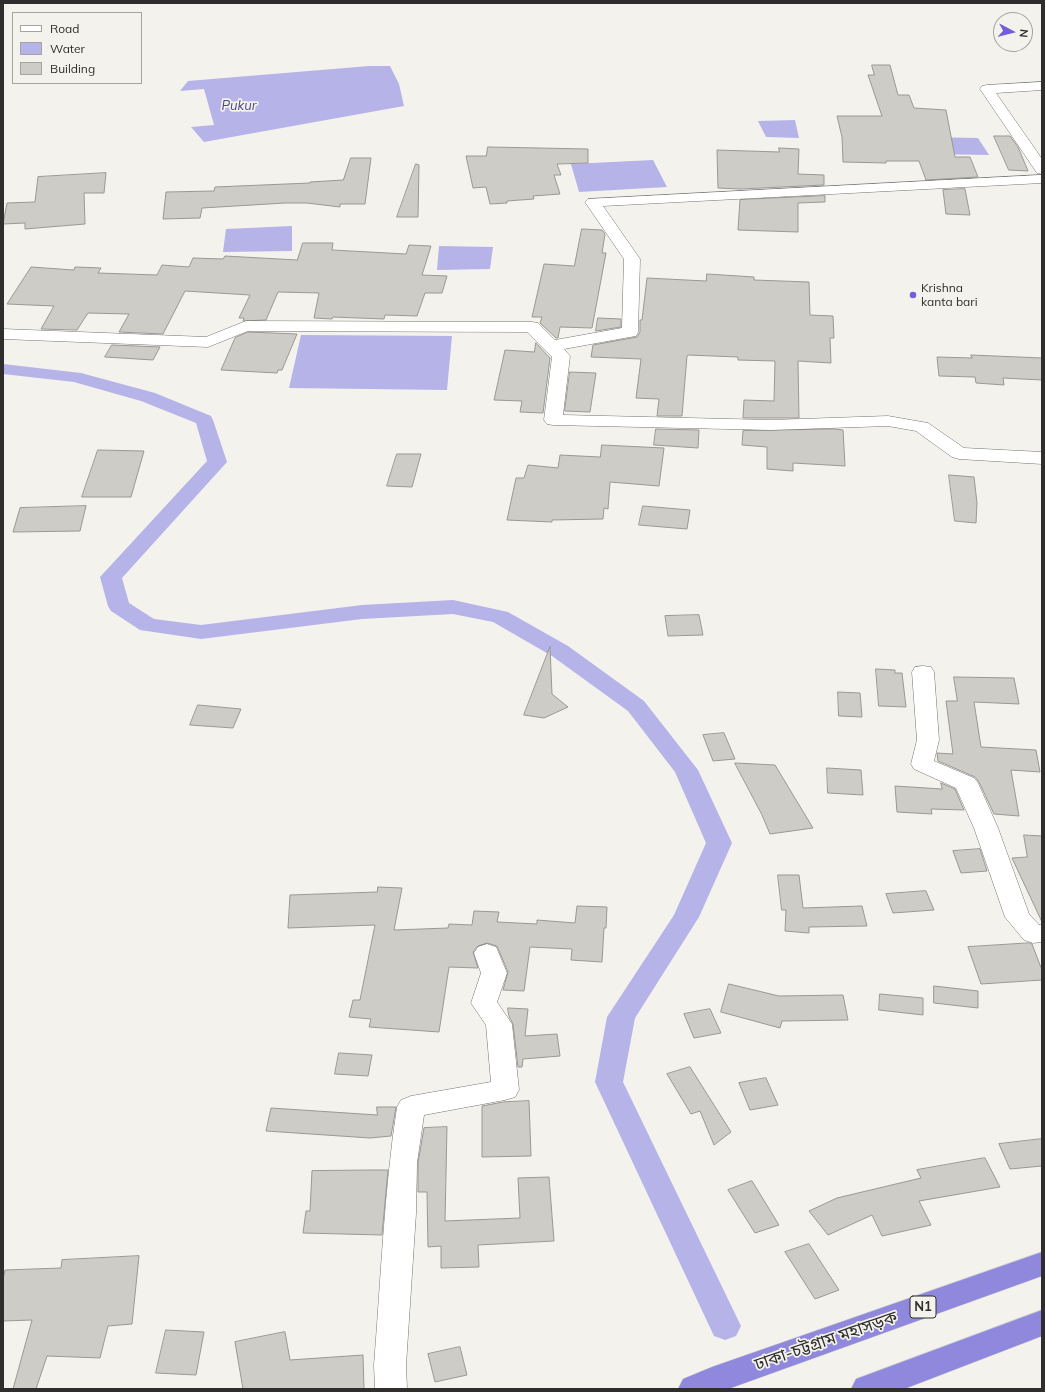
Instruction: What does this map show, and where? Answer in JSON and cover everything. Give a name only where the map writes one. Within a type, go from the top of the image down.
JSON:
[{"type":"highway","name":"ঢাকা-চট্টগ্রাম মহাসড়ক","points":[[694,1389],[723,1377],[1042,1264]]},
{"type":"highway","points":[[867,1389],[1042,1323]]},
{"type":"street","points":[[1042,86],[986,89],[1042,170]]},
{"type":"street","points":[[551,346],[630,332],[632,259],[593,202],[1042,179]]},
{"type":"street","points":[[3,334],[208,342],[246,326],[532,327],[562,356],[553,420],[771,425],[888,421],[922,427],[959,452],[1042,458]]},
{"type":"street","points":[[924,672],[928,740],[922,764],[966,783],[986,828],[1018,917],[1033,934],[1042,933]]},
{"type":"street","points":[[391,1389],[390,1365],[401,1213],[403,1163],[412,1106],[505,1090],[499,1024],[484,1003],[494,973],[487,953]]},
{"type":"water","name":"Pukur","points":[[369,66],[390,66],[399,84],[404,106],[204,142],[191,127],[214,125],[204,89],[180,91],[188,81]]},
{"type":"water","points":[[795,120],[799,138],[766,137],[758,121]]},
{"type":"water","points":[[924,137],[978,138],[989,155],[928,154]]},
{"type":"water","points":[[653,160],[667,187],[579,192],[571,164]]},
{"type":"water","points":[[292,226],[292,251],[223,252],[226,229]]},
{"type":"water","points":[[439,246],[493,247],[490,269],[437,270]]},
{"type":"water","points":[[301,335],[452,336],[447,390],[289,388]]},
{"type":"building","points":[[872,65],[890,65],[898,95],[909,95],[914,108],[946,110],[955,157],[970,157],[978,177],[926,180],[919,161],[886,161],[886,163],[843,162],[842,137],[837,116],[882,116],[868,75],[874,75]]},
{"type":"building","points":[[994,136],[1010,136],[1018,147],[1028,171],[1009,170]]},
{"type":"building","points":[[488,147],[588,149],[588,163],[557,164],[561,175],[554,175],[560,194],[533,196],[534,199],[490,204],[486,187],[473,188],[466,156],[486,156]]},
{"type":"building","points":[[779,148],[799,149],[798,174],[824,175],[824,185],[740,189],[718,188],[717,150],[779,152]]},
{"type":"building","points":[[351,158],[371,158],[365,204],[340,204],[340,207],[307,203],[285,203],[202,208],[200,218],[163,219],[166,192],[214,191],[215,187],[343,180]]},
{"type":"building","points":[[416,164],[419,165],[418,217],[397,217]]},
{"type":"building","points":[[106,173],[104,193],[84,193],[85,224],[25,229],[25,223],[3,224],[7,203],[35,202],[38,177]]},
{"type":"building","points":[[965,189],[970,215],[946,214],[943,190]]},
{"type":"building","points":[[825,196],[825,202],[798,203],[798,232],[738,230],[740,200]]},
{"type":"building","points":[[582,229],[602,230],[605,234],[602,253],[606,253],[592,328],[560,327],[558,338],[556,338],[540,323],[542,317],[532,317],[544,264],[574,266]]},
{"type":"building","points":[[303,243],[333,243],[332,250],[406,254],[409,245],[431,246],[422,275],[447,276],[442,293],[425,293],[417,316],[385,315],[384,319],[333,317],[332,319],[314,318],[319,293],[278,292],[266,320],[243,321],[244,318],[239,318],[250,295],[185,291],[163,334],[119,332],[129,314],[88,313],[77,330],[41,329],[54,306],[7,304],[31,267],[74,270],[75,267],[101,268],[98,273],[157,275],[162,265],[189,267],[193,258],[223,259],[225,256],[297,260]]},
{"type":"building","points":[[707,274],[754,277],[754,280],[809,282],[810,315],[833,316],[834,338],[830,338],[831,363],[798,361],[799,418],[743,418],[744,400],[774,401],[775,361],[738,360],[738,357],[688,355],[682,416],[657,416],[659,399],[636,398],[641,359],[591,357],[593,345],[637,337],[640,332],[640,320],[642,320],[647,278],[706,281]]},
{"type":"building","points":[[598,318],[621,319],[621,327],[596,331]]},
{"type":"building","points":[[248,332],[297,334],[282,370],[278,370],[277,373],[221,370],[235,338]]},
{"type":"building","points":[[536,343],[550,358],[543,413],[520,412],[522,401],[494,400],[505,350],[534,352]]},
{"type":"building","points":[[112,345],[160,347],[153,360],[105,357]]},
{"type":"building","points":[[971,355],[1042,358],[1042,380],[1003,378],[1004,385],[976,383],[975,377],[939,376],[937,357],[972,358]]},
{"type":"building","points":[[570,372],[596,373],[590,412],[565,411]]},
{"type":"building","points":[[656,429],[699,430],[698,448],[654,445]]},
{"type":"building","points":[[843,430],[845,466],[793,463],[793,471],[767,469],[767,447],[742,445],[743,431]]},
{"type":"building","points":[[602,445],[664,448],[659,486],[610,482],[608,509],[604,508],[603,519],[552,520],[552,522],[507,520],[516,478],[524,478],[528,465],[558,468],[560,455],[600,457]]},
{"type":"building","points":[[98,450],[144,451],[131,497],[82,497]]},
{"type":"building","points":[[397,454],[421,454],[412,487],[387,486]]},
{"type":"building","points":[[949,475],[974,477],[977,503],[976,523],[955,521]]},
{"type":"building","points":[[86,506],[80,531],[13,532],[20,508]]},
{"type":"building","points":[[643,506],[690,510],[687,529],[639,525]]},
{"type":"building","points":[[699,615],[703,635],[668,636],[665,616]]},
{"type":"building","points":[[550,647],[552,694],[568,707],[544,718],[524,715]]},
{"type":"building","points":[[876,669],[895,670],[895,673],[902,673],[906,707],[879,706]]},
{"type":"building","points":[[954,677],[1014,678],[1019,704],[974,702],[981,747],[1036,750],[1040,772],[1011,770],[1019,816],[994,814],[979,782],[975,777],[938,761],[937,753],[953,754],[946,701],[957,701]]},
{"type":"building","points":[[838,692],[860,693],[862,717],[839,716]]},
{"type":"building","points":[[198,705],[241,709],[233,728],[190,725]]},
{"type":"building","points":[[724,733],[735,759],[713,761],[703,735]]},
{"type":"building","points":[[735,763],[775,765],[813,828],[770,834],[762,815]]},
{"type":"building","points":[[827,768],[861,770],[863,795],[828,793]]},
{"type":"building","points":[[941,783],[955,789],[964,810],[931,809],[932,814],[897,812],[895,786],[942,789]]},
{"type":"building","points":[[1024,835],[1042,836],[1042,922],[1012,858],[1027,857]]},
{"type":"building","points":[[980,849],[987,871],[961,873],[953,851]]},
{"type":"building","points":[[778,875],[799,875],[803,908],[862,906],[867,926],[809,927],[809,933],[785,931],[786,910],[782,910]]},
{"type":"building","points":[[378,887],[402,888],[394,930],[448,928],[449,924],[472,925],[474,911],[499,912],[497,922],[537,924],[537,920],[575,923],[577,906],[607,907],[602,962],[571,960],[572,949],[530,947],[524,991],[503,990],[508,972],[497,946],[487,943],[478,946],[473,952],[478,968],[449,967],[439,1032],[369,1027],[371,1019],[349,1017],[353,1000],[360,1000],[375,925],[288,928],[290,895],[377,892]]},
{"type":"building","points":[[926,891],[934,910],[893,913],[886,894]]},
{"type":"building","points":[[1032,944],[1042,970],[1042,980],[981,984],[968,947]]},
{"type":"building","points":[[729,984],[779,996],[843,995],[848,1020],[782,1021],[780,1028],[721,1012]]},
{"type":"building","points":[[934,986],[978,991],[978,1008],[934,1003]]},
{"type":"building","points":[[880,994],[923,998],[923,1015],[879,1010]]},
{"type":"building","points":[[508,1008],[528,1009],[525,1036],[557,1034],[560,1056],[523,1059],[522,1067],[518,1067],[513,1024],[509,1016]]},
{"type":"building","points":[[710,1009],[721,1033],[694,1038],[684,1014]]},
{"type":"building","points":[[339,1053],[372,1055],[368,1076],[335,1074]]},
{"type":"building","points":[[690,1067],[731,1132],[714,1145],[700,1111],[691,1114],[667,1074]]},
{"type":"building","points":[[766,1078],[778,1105],[750,1110],[739,1083]]},
{"type":"building","points":[[529,1101],[531,1156],[482,1157],[482,1106],[503,1102]]},
{"type":"building","points":[[377,1107],[396,1107],[391,1136],[370,1138],[266,1131],[271,1108],[377,1115]]},
{"type":"building","points":[[447,1127],[445,1221],[520,1218],[518,1178],[549,1177],[554,1241],[478,1245],[479,1267],[441,1268],[441,1246],[428,1247],[427,1192],[418,1192],[418,1163],[424,1128]]},
{"type":"building","points":[[1042,1139],[1042,1166],[1010,1169],[999,1144]]},
{"type":"building","points":[[985,1158],[1000,1187],[919,1201],[931,1225],[882,1236],[872,1215],[828,1235],[809,1211],[837,1198],[921,1178],[917,1170]]},
{"type":"building","points":[[388,1170],[382,1235],[303,1233],[306,1211],[310,1211],[312,1171]]},
{"type":"building","points":[[752,1181],[779,1225],[755,1233],[728,1190]]},
{"type":"building","points":[[809,1244],[839,1290],[815,1299],[785,1252]]},
{"type":"building","points":[[139,1256],[132,1324],[108,1326],[100,1358],[47,1356],[36,1389],[13,1389],[32,1320],[3,1321],[3,1279],[5,1270],[61,1268],[62,1260]]},
{"type":"building","points":[[166,1330],[204,1332],[196,1375],[156,1373]]},
{"type":"building","points":[[285,1332],[290,1360],[363,1355],[364,1389],[243,1389],[235,1342]]},
{"type":"building","points":[[460,1347],[467,1375],[435,1382],[428,1354]]},
{"type":"waterway","points":[[3,369],[75,377],[148,397],[204,420],[217,462],[111,577],[119,606],[148,625],[201,632],[362,612],[453,607],[500,617],[560,651],[636,706],[686,770],[719,843],[686,917],[621,1017],[609,1082],[725,1326]]},
{"type":"place","name":"Krishna kanta bari","points":[[913,295]]}]
